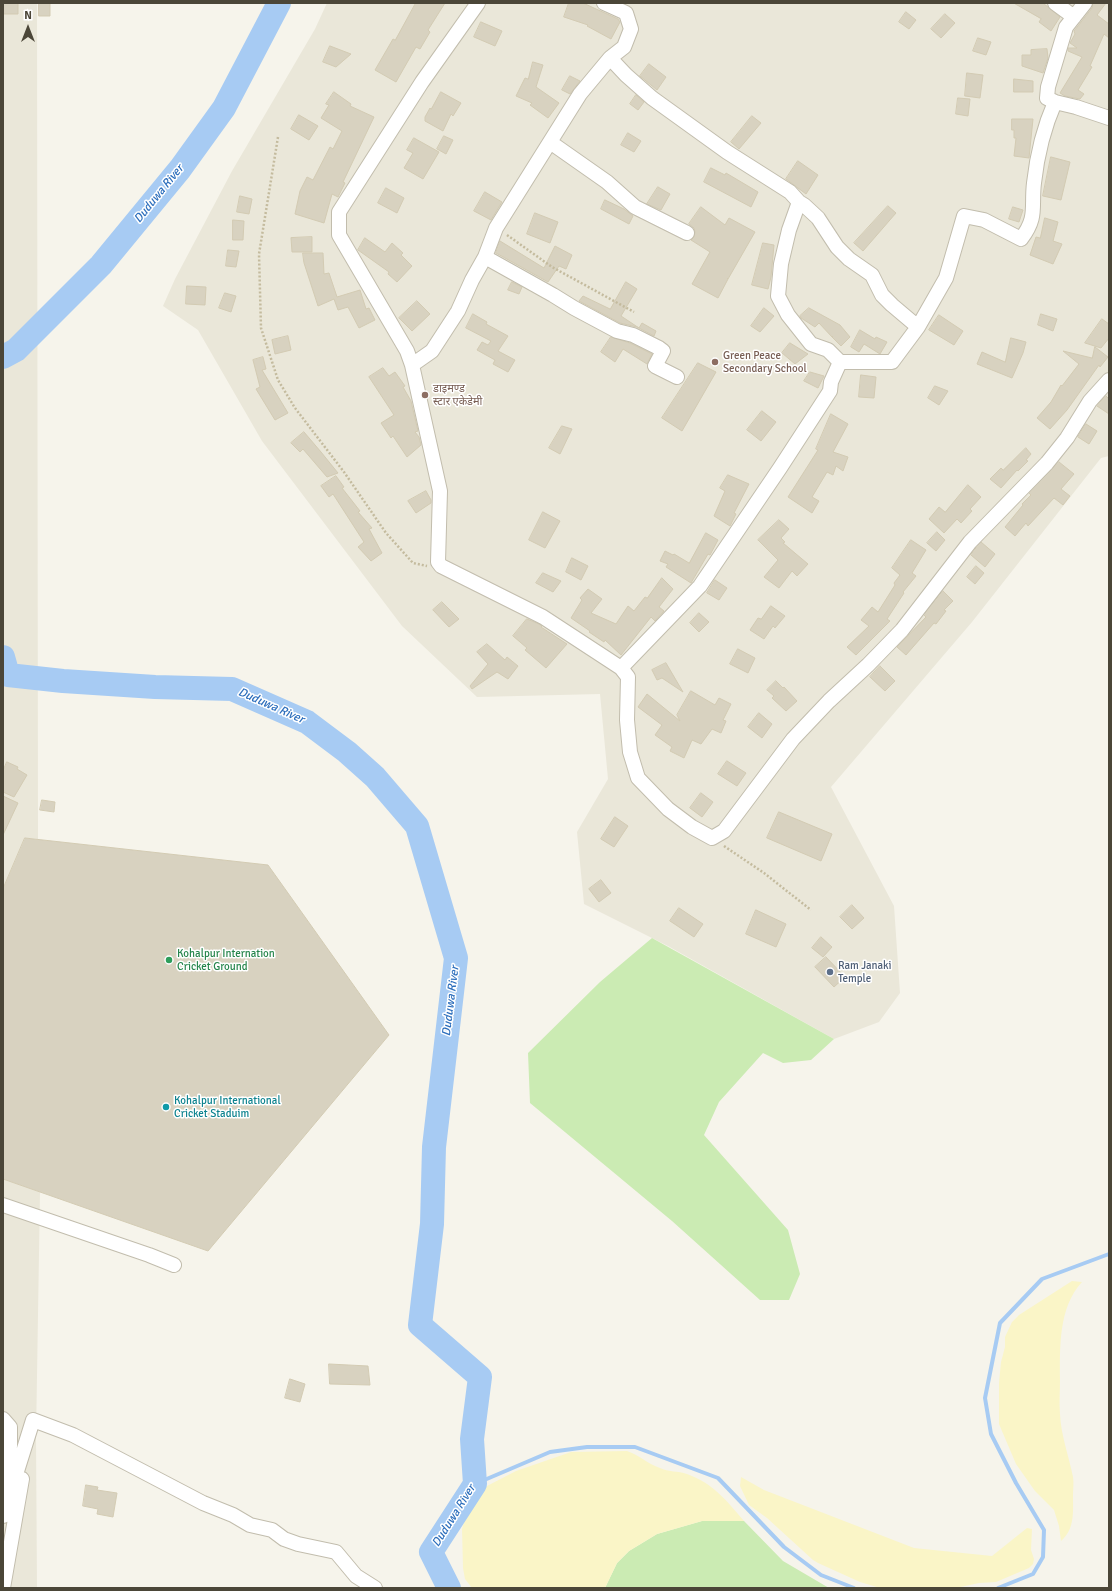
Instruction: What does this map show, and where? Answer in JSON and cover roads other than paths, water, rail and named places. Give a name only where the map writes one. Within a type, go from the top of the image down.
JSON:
[{"type":"street","points":[[478,3],[422,82],[339,212],[338,235],[407,351],[412,365],[440,491],[438,562],[441,566],[543,617],[621,668],[628,677],[627,720],[630,752],[638,778],[668,809],[712,838],[724,831],[793,739],[829,701],[868,665],[902,630],[970,542],[1047,463],[1067,438],[1090,401],[1109,380]]},
{"type":"street","points":[[412,365],[432,351],[458,311],[472,280],[485,257],[496,228],[580,94],[610,58],[624,47],[631,29],[626,13],[604,3]]},
{"type":"street","points":[[1055,3],[1074,17]]},
{"type":"street","points":[[1085,3],[1066,27],[1048,87],[1047,98],[1055,102],[1109,118]]},
{"type":"street","points":[[610,58],[626,75],[652,98],[727,152],[790,192],[799,202],[818,218],[837,247],[849,259],[872,275],[882,295],[918,327]]},
{"type":"street","points":[[799,202],[788,230],[781,264],[778,296],[788,315],[811,344],[828,350],[840,362],[892,362],[918,327],[946,278],[964,216],[984,220],[1021,239],[1030,228],[1034,207],[1033,185],[1037,163],[1047,119],[1055,102]]},
{"type":"street","points":[[550,142],[607,182],[635,208],[687,232]]},
{"type":"street","points":[[485,257],[617,331],[633,335],[659,348],[663,351],[655,366],[677,376]]},
{"type":"street","points":[[621,668],[700,586],[830,391],[831,382],[840,362]]},
{"type":"street","points":[[3,1205],[149,1254],[174,1265]]},
{"type":"street","points":[[3,1419],[10,1427],[10,1446],[3,1516],[33,1420]]},
{"type":"street","points":[[3,1588],[33,1420]]},
{"type":"street","points":[[33,1420],[73,1434],[203,1503],[233,1515],[250,1524],[272,1530],[284,1539],[298,1544],[336,1552],[356,1576],[375,1588]]},
{"type":"waterway","name":"Duduwa River","points":[[3,357],[16,350],[101,265],[180,169],[224,108],[279,3]]},
{"type":"waterway","name":"Duduwa River","points":[[3,657],[8,675],[63,681],[155,687],[232,689],[307,722],[347,752],[375,777],[417,826],[456,958],[434,1147],[432,1224],[420,1325],[480,1377],[472,1439],[475,1484],[431,1552],[449,1588]]},
{"type":"waterway","points":[[998,1588],[1033,1574],[1043,1557],[1044,1530],[1016,1483],[991,1434],[985,1398],[1000,1323],[1042,1279],[1109,1254]]},
{"type":"waterway","points":[[475,1484],[550,1452],[587,1447],[635,1447],[718,1478],[784,1547],[821,1575],[854,1588]]},
{"type":"place","name":"Green Peace Secondary School","points":[[715,362]]},
{"type":"place","name":"डाइमण्ड स्टार एकेडेमी","points":[[425,395]]},
{"type":"place","name":"Kohalpur Internation Cricket Ground","points":[[169,960]]},
{"type":"place","name":"Ram Janaki Temple","points":[[830,972]]},
{"type":"place","name":"Kohalpur International Cricket Staduim","points":[[166,1107]]}]
